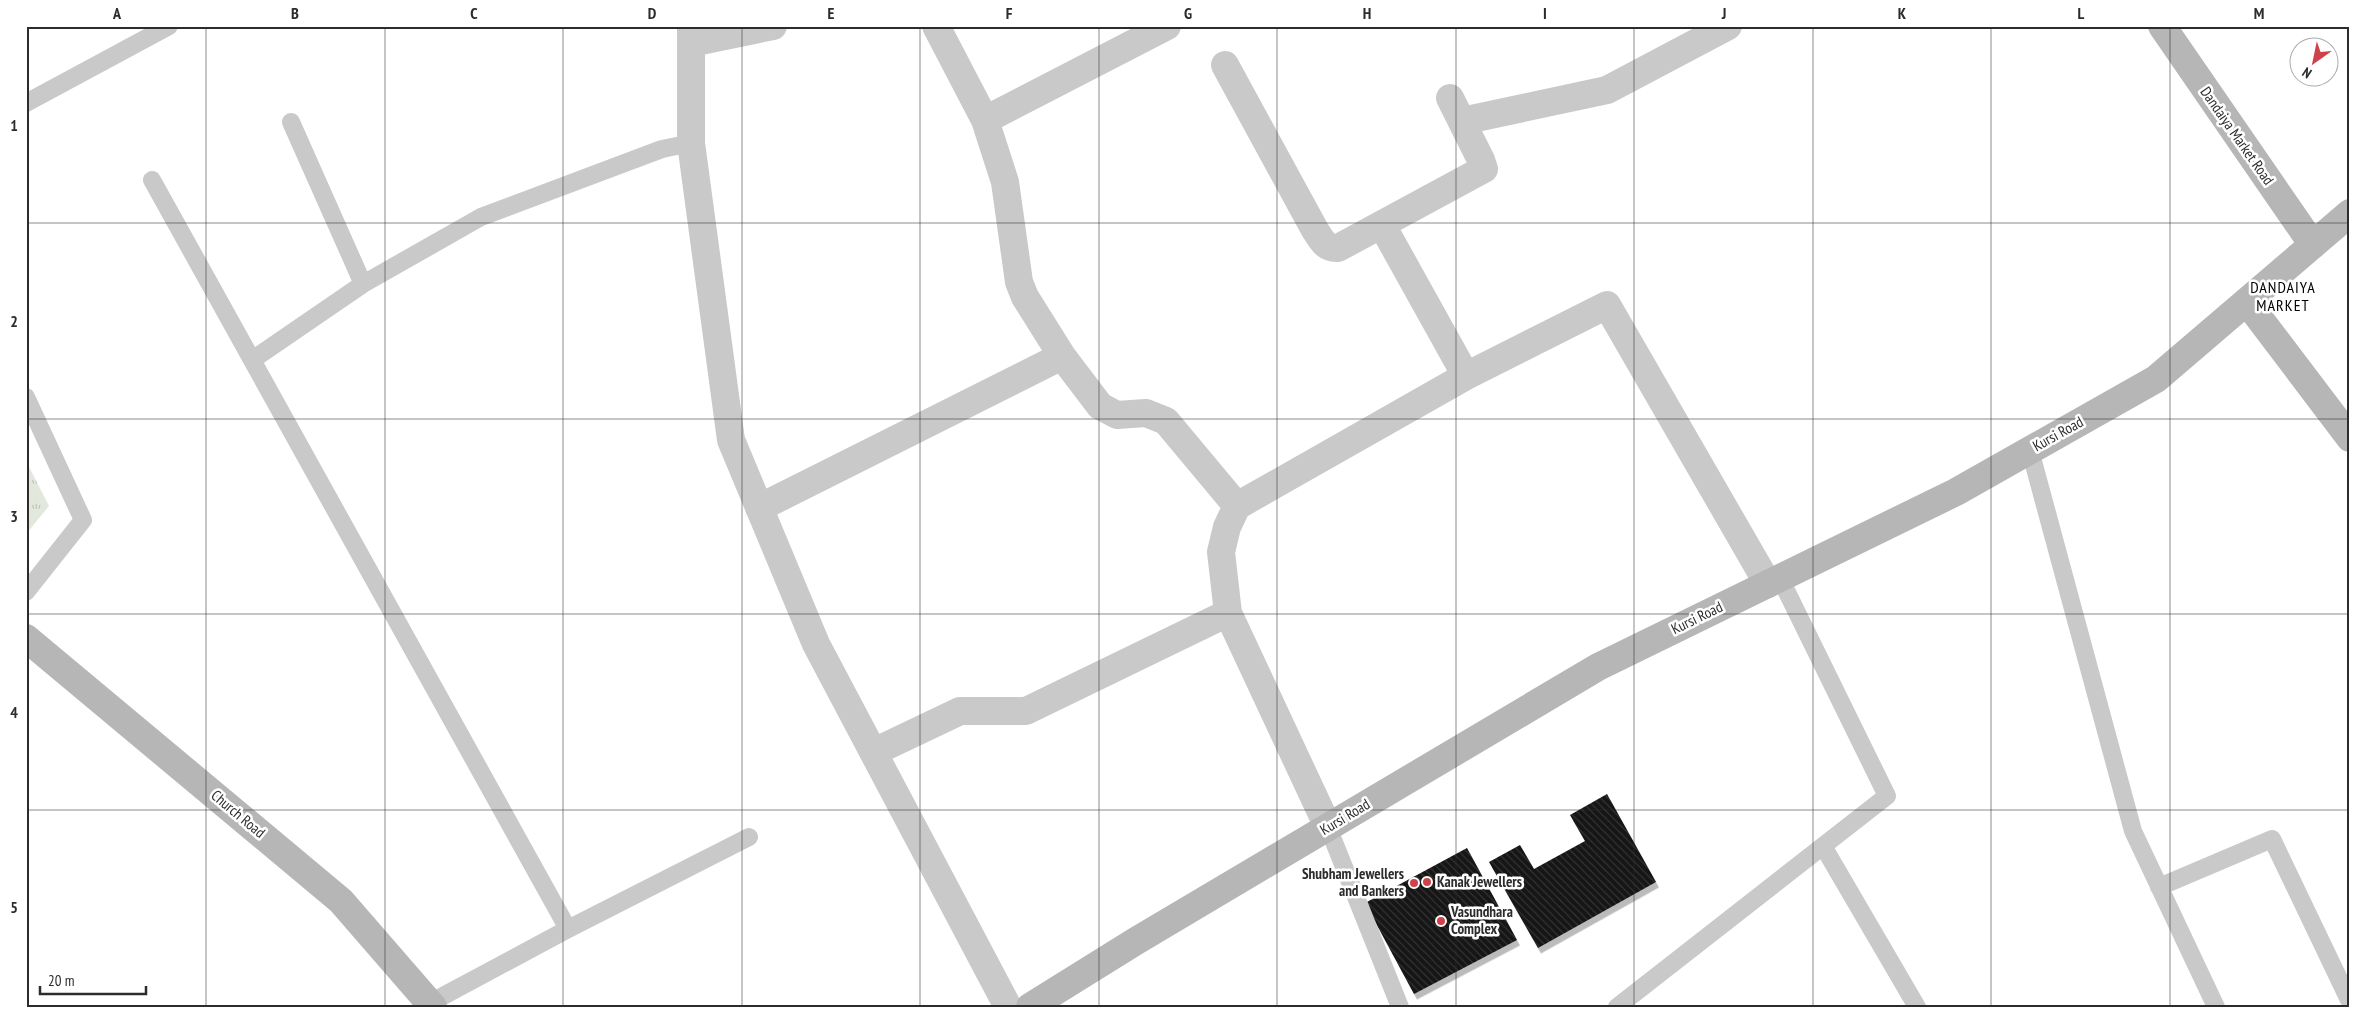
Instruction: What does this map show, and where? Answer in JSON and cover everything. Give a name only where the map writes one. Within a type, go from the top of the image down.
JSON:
[{"type":"main road","name":"Dandaiya Market Road","points":[[2162,26],[2312,245]]},
{"type":"main road","name":"Kursi Road","points":[[1030,1007],[1136,941],[1598,667],[1956,492],[2156,380],[2350,213]]},
{"type":"main road","points":[[2247,302],[2350,438]]},
{"type":"main road","name":"Church Road","points":[[26,638],[342,901],[431,1005]]},
{"type":"street","points":[[773,26],[691,34],[691,143],[731,440],[816,644],[1008,1007]]},
{"type":"street","points":[[936,26],[985,120],[1005,182],[1019,282],[1025,297],[1062,356],[1100,406],[1117,415],[1146,413],[1166,421],[1237,506]]},
{"type":"street","points":[[985,120],[1167,26]]},
{"type":"street","points":[[1225,66],[1325,246],[1338,248],[1484,169],[1456,110],[1607,90],[1728,26]]},
{"type":"street","points":[[1382,225],[1466,376]]},
{"type":"street","points":[[1328,827],[1228,613],[1221,552],[1227,527],[1237,506],[1466,376],[1607,305],[1774,581]]},
{"type":"street","points":[[759,508],[1062,356]]},
{"type":"street","points":[[874,752],[960,712],[1026,711],[1228,613]]},
{"type":"lane","points":[[26,103],[169,26]]},
{"type":"lane","points":[[292,122],[363,284]]},
{"type":"lane","points":[[252,360],[363,284],[481,217],[662,149],[691,143]]},
{"type":"lane","points":[[152,180],[568,929]]},
{"type":"lane","points":[[26,397],[83,520],[26,592]]},
{"type":"lane","points":[[2030,450],[2133,830],[2216,1007]]},
{"type":"lane","points":[[1618,1007],[1887,796],[1774,581]]},
{"type":"lane","points":[[1328,827],[1400,1007]]},
{"type":"lane","points":[[431,1005],[568,929],[749,837]]},
{"type":"lane","points":[[2160,887],[2272,839],[2350,1002]]},
{"type":"lane","points":[[1823,846],[1917,1007]]},
{"type":"green space","points":[[26,461],[49,506],[26,534]]},
{"type":"building","points":[[1607,794],[1656,882],[1538,948],[1489,862],[1520,845],[1534,869],[1585,841],[1570,815]]},
{"type":"building","name":"Vasundhara Complex","points":[[1467,848],[1517,940],[1414,994],[1365,903]]},
{"type":"place","name":"Kanak Jewellers","points":[[1427,882]]},
{"type":"place","name":"Shubham Jewellers and Bankers","points":[[1414,883]]},
{"type":"place","name":"Vasundhara Complex","points":[[1441,921]]},
{"type":"district","name":"DANDAIYA MARKET","points":[[2283,296]]}]
